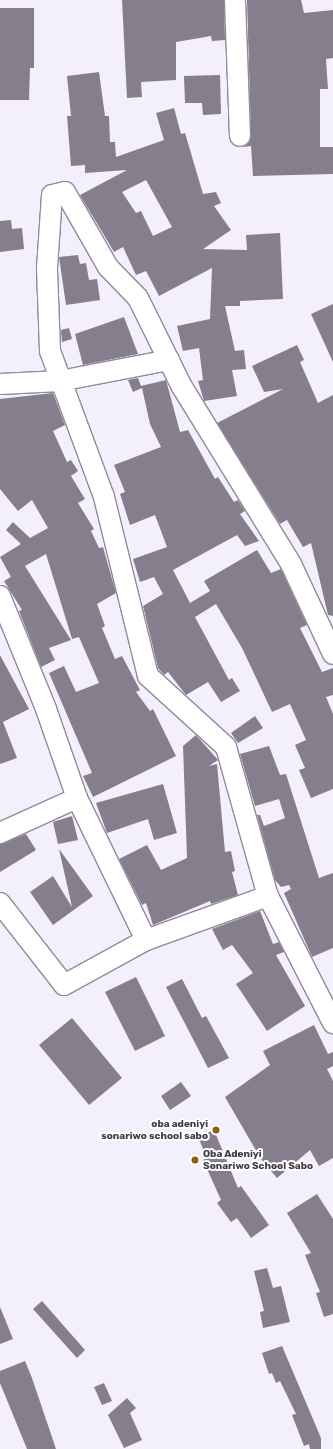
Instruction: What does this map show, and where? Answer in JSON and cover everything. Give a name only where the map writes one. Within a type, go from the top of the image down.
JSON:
[{"type":"street","points":[[235,0],[240,136]]},
{"type":"street","points":[[333,654],[291,564],[230,469],[169,360],[138,298],[108,267],[65,192],[52,195],[47,270],[50,351],[104,497],[148,676],[226,747],[268,896],[333,1023]]},
{"type":"street","points":[[0,384],[60,381],[169,360]]},
{"type":"street","points":[[0,596],[46,709],[77,798],[146,940]]},
{"type":"street","points":[[0,833],[77,798]]},
{"type":"street","points":[[0,903],[64,985],[146,940],[268,896]]},
{"type":"building","points":[[122,0],[224,0],[225,40],[212,41],[211,36],[176,42],[176,80],[141,82],[142,97],[127,98]]},
{"type":"building","points":[[247,0],[301,0],[304,13],[333,10],[333,58],[326,59],[328,89],[320,89],[320,147],[333,147],[333,174],[253,176],[251,146],[244,147],[251,136]]},
{"type":"building","points":[[0,8],[34,8],[34,68],[30,68],[29,100],[0,100]]},
{"type":"building","points":[[99,72],[105,116],[109,116],[110,142],[115,142],[116,157],[164,140],[156,113],[174,108],[181,134],[185,133],[203,194],[216,192],[221,203],[214,206],[231,230],[203,249],[247,250],[246,235],[280,233],[283,299],[240,301],[240,306],[225,306],[235,351],[244,350],[246,369],[232,370],[237,396],[204,401],[198,381],[203,380],[199,348],[183,351],[177,326],[210,319],[212,268],[159,296],[146,271],[136,275],[123,247],[114,252],[80,195],[127,170],[85,173],[85,165],[71,166],[67,116],[71,116],[67,76]],"holes":[[[146,180],[172,227],[153,236],[141,211],[136,213],[122,192]]]},
{"type":"building","points":[[220,75],[221,114],[203,115],[202,103],[185,103],[184,76]]},
{"type":"building","points":[[11,220],[12,229],[22,228],[24,249],[0,252],[0,221]]},
{"type":"building","points":[[78,255],[80,264],[86,263],[89,280],[97,279],[100,300],[66,305],[59,257]]},
{"type":"building","points":[[333,304],[333,362],[311,314]]},
{"type":"building","points":[[124,317],[138,354],[83,365],[75,334]]},
{"type":"building","points":[[69,328],[72,339],[62,342],[61,330]]},
{"type":"building","points":[[297,345],[304,360],[300,362],[318,403],[333,395],[333,616],[328,615],[311,543],[303,547],[287,520],[280,524],[217,423],[283,389],[264,392],[252,366]]},
{"type":"building","points":[[138,378],[141,386],[166,380],[180,432],[188,430],[215,479],[218,477],[234,502],[238,500],[245,511],[240,514],[259,541],[245,546],[237,535],[173,570],[190,603],[210,591],[204,581],[257,550],[271,573],[281,569],[307,625],[300,628],[322,672],[333,668],[333,695],[326,697],[333,714],[333,789],[311,798],[299,770],[305,768],[295,745],[306,740],[290,704],[272,712],[242,648],[216,604],[195,617],[229,680],[232,678],[240,691],[221,702],[208,682],[186,695],[168,672],[164,675],[158,668],[143,606],[163,594],[154,577],[140,582],[133,559],[167,547],[155,515],[130,525],[120,494],[125,492],[114,465],[161,447],[150,424],[142,388],[133,392],[128,380]]},
{"type":"building","points":[[53,393],[65,425],[53,431],[67,462],[71,460],[78,471],[71,476],[85,499],[78,503],[94,529],[91,531],[99,548],[103,547],[116,593],[97,604],[105,626],[102,628],[115,659],[122,656],[140,690],[136,692],[150,711],[153,709],[176,756],[93,797],[83,776],[92,773],[49,673],[64,666],[76,692],[99,683],[79,637],[72,639],[46,554],[25,566],[71,640],[49,648],[55,660],[41,667],[19,611],[22,610],[4,581],[11,577],[0,557],[21,544],[6,530],[13,522],[30,538],[48,528],[32,500],[18,511],[0,489],[0,399]]},
{"type":"building","points":[[0,655],[29,709],[3,722],[17,758],[0,764]]},
{"type":"building","points":[[255,716],[263,728],[238,743],[231,733]]},
{"type":"building","points":[[196,735],[218,760],[209,766],[217,764],[225,852],[231,851],[235,871],[232,872],[238,895],[211,904],[210,901],[153,925],[146,903],[142,905],[119,859],[147,845],[161,870],[187,858],[183,746]]},
{"type":"building","points":[[269,746],[280,775],[286,774],[319,878],[333,873],[333,948],[312,957],[284,893],[291,889],[289,885],[281,887],[275,880],[257,815],[260,815],[264,826],[285,818],[279,799],[255,806],[240,754]]},
{"type":"building","points":[[163,784],[177,833],[154,840],[148,819],[107,833],[96,803]]},
{"type":"building","points":[[72,816],[78,840],[58,844],[53,822]]},
{"type":"building","points":[[26,834],[36,850],[0,872],[0,844]]},
{"type":"building","points":[[59,849],[93,896],[53,925],[30,892],[53,876],[72,907]]},
{"type":"building","points":[[260,911],[273,944],[279,942],[284,952],[276,955],[305,1006],[267,1031],[236,984],[253,973],[232,945],[223,950],[212,929]]},
{"type":"building","points":[[136,977],[165,1036],[135,1051],[105,992]]},
{"type":"building","points":[[182,979],[202,1018],[206,1016],[229,1058],[208,1068],[166,987]]},
{"type":"building","points":[[72,1018],[122,1078],[89,1105],[39,1045]]},
{"type":"building","points":[[314,1025],[328,1054],[333,1052],[333,1066],[327,1069],[333,1081],[333,1158],[319,1166],[310,1150],[277,1178],[261,1159],[225,1097],[270,1065],[263,1051]]},
{"type":"building","points":[[181,1082],[191,1096],[170,1110],[161,1096]]},
{"type":"building","points":[[214,1130],[238,1188],[241,1186],[269,1225],[251,1238],[237,1218],[231,1222],[217,1203],[221,1200],[203,1160],[207,1158],[198,1137]]},
{"type":"building","points":[[317,1194],[333,1219],[333,1314],[324,1317],[316,1293],[320,1292],[305,1255],[311,1253],[287,1213]]},
{"type":"building","points":[[267,1268],[273,1288],[281,1286],[290,1322],[263,1328],[260,1312],[264,1311],[254,1271]]},
{"type":"building","points":[[42,1301],[85,1350],[77,1358],[33,1309]]},
{"type":"building","points":[[0,1307],[13,1339],[0,1344]]},
{"type":"building","points":[[282,1346],[321,1438],[321,1449],[310,1449],[309,1444],[304,1446],[292,1415],[296,1414],[280,1381],[276,1383],[272,1373],[269,1374],[262,1353]]},
{"type":"building","points":[[25,1361],[56,1449],[27,1449],[0,1383],[0,1371]]},
{"type":"building","points":[[104,1383],[112,1401],[102,1405],[94,1387]]},
{"type":"building","points":[[127,1398],[136,1408],[130,1413],[142,1440],[124,1448],[108,1415]]},
{"type":"place","name":"oba adeniyi sonariwo school sabo","points":[[216,1130]]},
{"type":"place","name":"Oba Adeniyi Sonariwo School Sabo","points":[[195,1160]]}]
